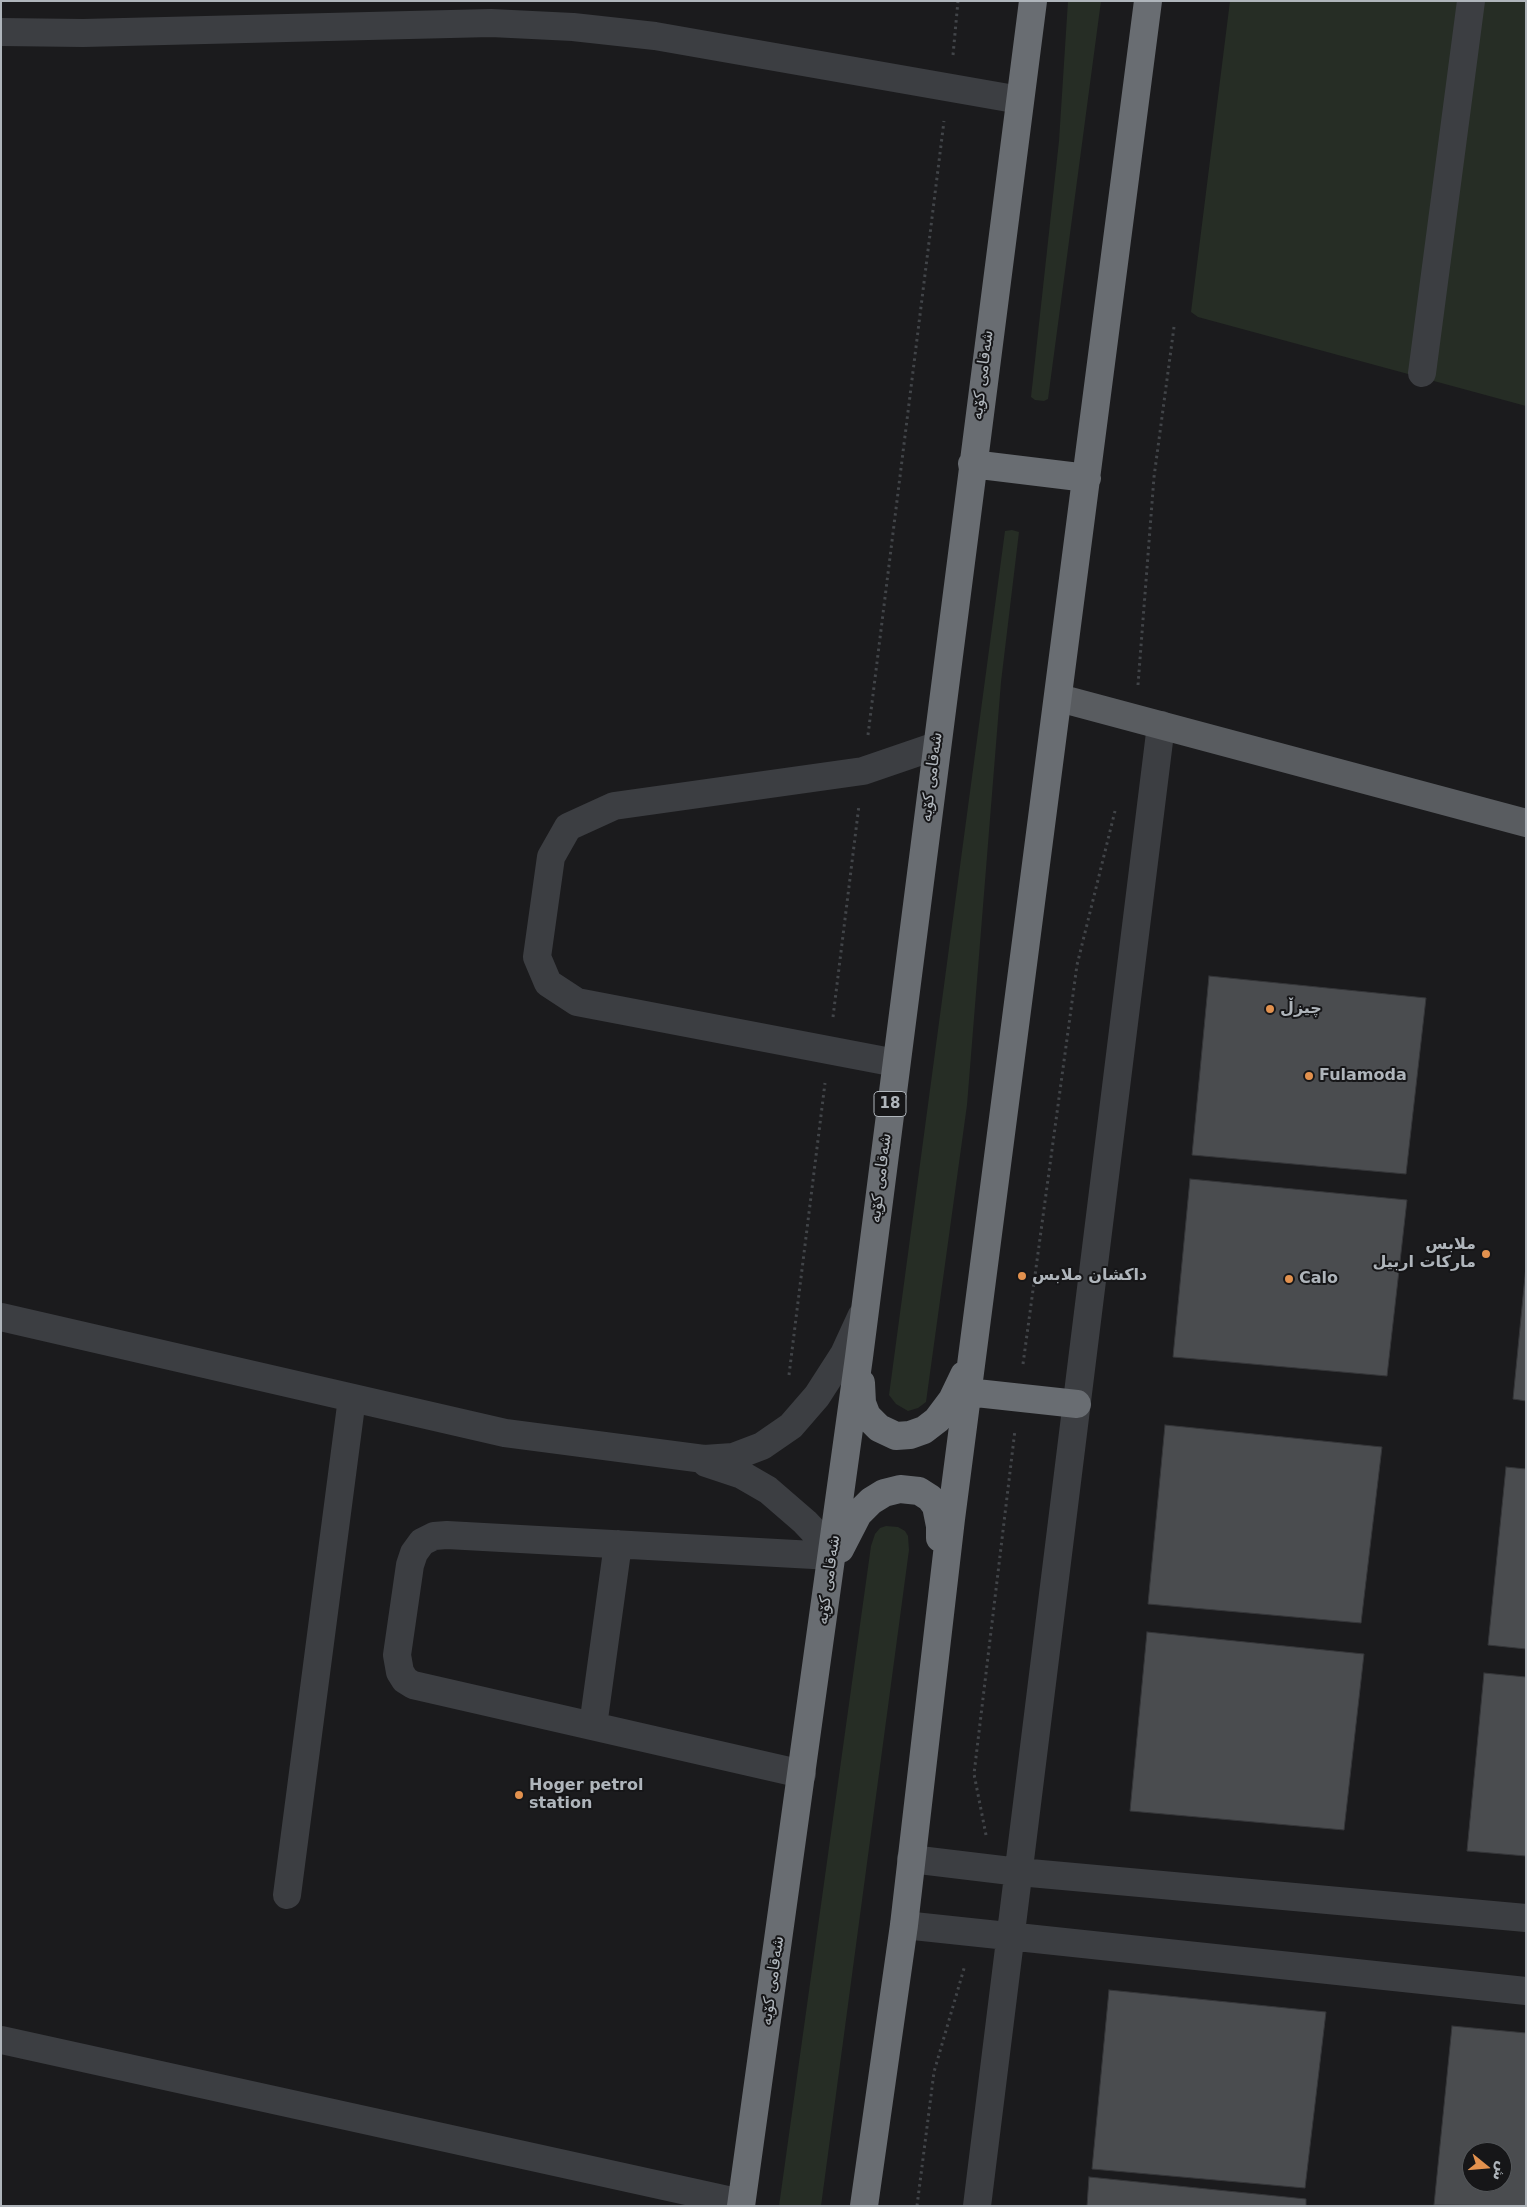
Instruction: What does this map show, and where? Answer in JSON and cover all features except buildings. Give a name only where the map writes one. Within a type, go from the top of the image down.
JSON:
[{"type":"highway","name":"شەقامی کۆیە","points":[[741,2205],[832,1556],[1033,1]]},
{"type":"highway","points":[[864,2206],[904,1925],[939,1612],[1148,1]]},
{"type":"highway","points":[[972,464],[1087,478]]},
{"type":"highway","points":[[858,1357],[862,1403],[867,1416],[879,1428],[896,1436],[917,1433],[937,1420],[952,1400],[972,1358]]},
{"type":"highway","points":[[967,1392],[1077,1404]]},
{"type":"highway","points":[[826,1599],[838,1552],[858,1514],[871,1501],[884,1493],[900,1489],[918,1491],[930,1498],[936,1506],[940,1526],[939,1612]]},
{"type":"main road","points":[[1059,698],[1526,823]]},
{"type":"street","points":[[1422,373],[1471,1]]},
{"type":"street","points":[[1,32],[83,33],[491,23],[573,27],[655,36],[1020,100]]},
{"type":"street","points":[[977,2206],[1161,725]]},
{"type":"street","points":[[896,1063],[829,1052],[577,1002],[548,983],[537,957],[551,857],[568,827],[614,806],[864,771],[936,746]]},
{"type":"street","points":[[1,1317],[505,1433],[704,1458],[733,1457],[762,1446],[791,1426],[817,1396],[844,1354],[856,1331],[865,1303]]},
{"type":"street","points":[[287,1895],[352,1398]]},
{"type":"street","points":[[670,1455],[716,1465],[742,1475],[768,1490],[805,1522],[832,1556]]},
{"type":"street","points":[[802,1774],[413,1685],[405,1680],[400,1672],[397,1655],[410,1565],[414,1553],[422,1542],[434,1536],[447,1535],[832,1556]]},
{"type":"street","points":[[593,1726],[618,1544]]},
{"type":"street","points":[[912,1859],[1019,1872],[1526,1918]]},
{"type":"street","points":[[904,1925],[1526,1991]]},
{"type":"street","points":[[1,2040],[741,2205]]},
{"type":"path","points":[[789,1381],[958,1]]},
{"type":"path","points":[[1133,717],[1142,634],[1154,477],[1174,327]]},
{"type":"path","points":[[981,1867],[987,1833],[974,1774],[1019,1398],[1077,965],[1117,804]]},
{"type":"path","points":[[917,2206],[934,2072],[964,1973],[971,1932]]},
{"type":"shaded area","points":[[1068,1],[1101,1],[1048,399],[1044,401],[1035,400],[1031,397],[1059,141]]},
{"type":"shaded area","points":[[1230,1],[1526,1],[1526,406],[1198,317],[1191,312]]},
{"type":"shaded area","points":[[1005,531],[1019,532],[1001,682],[967,1105],[926,1402],[918,1408],[908,1411],[896,1404],[889,1395]]},
{"type":"shaded area","points":[[886,1526],[898,1527],[905,1531],[908,1536],[909,1550],[821,2206],[779,2206],[871,1546],[875,1534],[880,1528]]},
{"type":"place","name":"چیزڵ","points":[[1270,1009]]},
{"type":"place","name":"Fulamoda","points":[[1309,1076]]},
{"type":"place","name":"ملابس ماركات اربيل","points":[[1486,1254]]},
{"type":"place","name":"داكشان ملابس","points":[[1022,1276]]},
{"type":"place","name":"Calo","points":[[1289,1279]]},
{"type":"place","name":"Hoger petrol station","points":[[519,1795]]}]
